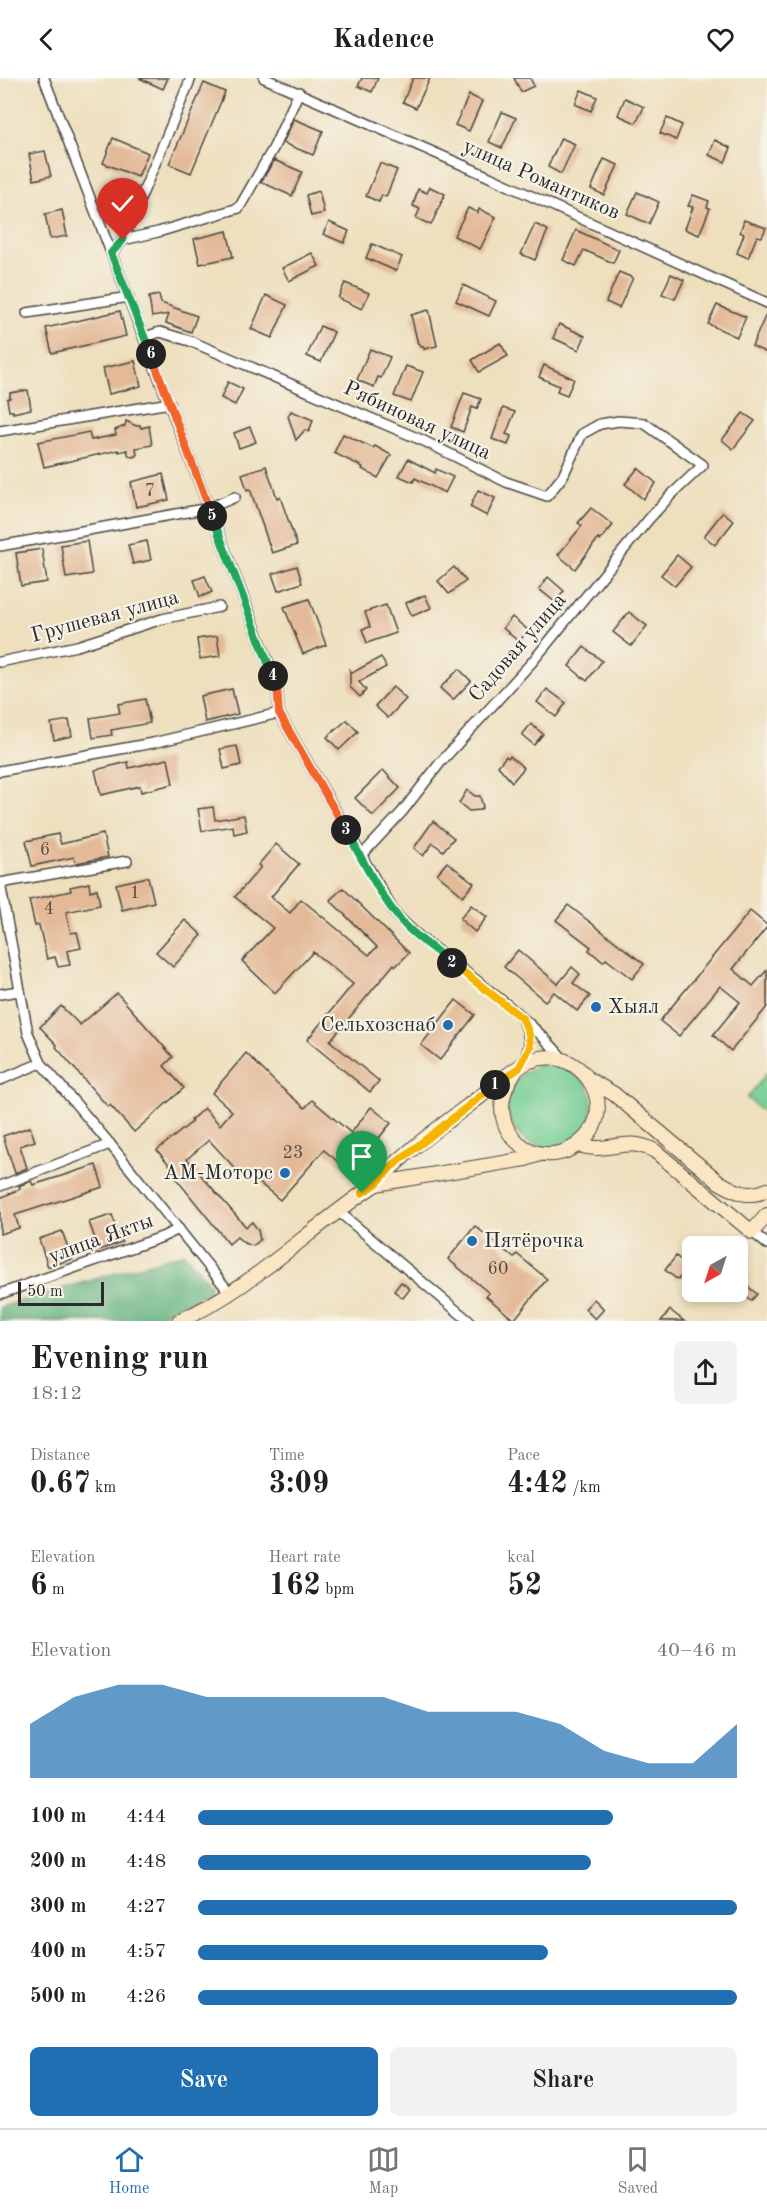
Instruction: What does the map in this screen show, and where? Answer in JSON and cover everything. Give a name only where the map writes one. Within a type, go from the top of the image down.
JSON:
[{"type":"street","points":[[44,78],[277,685],[279,713],[394,912],[408,928],[523,1019],[549,1042],[564,1060]]},
{"type":"street","points":[[111,253],[123,240],[191,78]]},
{"type":"street","name":"улица Романтиков","points":[[264,78],[767,303]]},
{"type":"street","points":[[123,240],[239,208],[274,147],[299,92]]},
{"type":"street","points":[[27,313],[129,297]]},
{"type":"street","name":"Рябиновая улица","points":[[145,337],[160,333],[190,341],[424,441],[506,482],[547,496],[563,476],[582,434],[600,424],[619,421],[644,423],[703,465]]},
{"type":"street","points":[[0,431],[170,403]]},
{"type":"street","name":"Садовая улица","points":[[361,856],[402,812],[440,763],[533,662],[649,519],[703,465]]},
{"type":"street","points":[[0,546],[209,508],[235,497]]},
{"type":"street","name":"Грушевая улица","points":[[0,662],[77,646],[162,619],[219,607]]},
{"type":"street","points":[[0,771],[153,743],[279,713]]},
{"type":"street","name":"улица Якты","points":[[127,861],[0,883],[28,1033],[41,1063],[110,1144],[230,1293]]},
{"type":"street","points":[[0,994],[19,991]]},
{"type":"street","points":[[523,1019],[529,1034],[530,1047],[505,1085],[501,1099],[501,1114],[514,1140],[526,1149],[540,1154],[566,1152],[578,1145],[593,1127],[597,1115],[598,1103],[590,1080]]},
{"type":"street","points":[[179,1321],[202,1311],[261,1273],[376,1184],[391,1167],[432,1134],[516,1070],[540,1058],[564,1060],[577,1066],[590,1080],[614,1094],[719,1182],[736,1193],[757,1195],[767,1190]]},
{"type":"street","points":[[0,1080],[41,1063]]},
{"type":"street","points":[[578,1145],[596,1148],[630,1143],[644,1145],[767,1244]]},
{"type":"street","points":[[0,1186],[110,1144]]},
{"type":"street","points":[[376,1184],[526,1159],[540,1154]]},
{"type":"street","points":[[339,1212],[470,1321]]},
{"type":"street","points":[[752,1232],[767,1215]]},
{"type":"street","name":"улица Якты","points":[[0,1294],[179,1229]]},
{"type":"green space","points":[[550,1064],[566,1067],[580,1076],[589,1090],[592,1106],[589,1122],[580,1136],[566,1145],[550,1148],[534,1145],[520,1136],[511,1122],[508,1106],[511,1090],[520,1076],[534,1067]]},
{"type":"green space","points":[[767,1073],[767,1115],[747,1098]]},
{"type":"green space","points":[[184,1253],[210,1284],[209,1292],[148,1321],[0,1321],[0,1307]]},
{"type":"building","points":[[139,78],[168,78],[163,89]]},
{"type":"building","points":[[362,78],[378,78],[372,92],[358,86]]},
{"type":"building","points":[[413,78],[430,78],[416,108],[403,102]]},
{"type":"building","points":[[514,78],[530,78],[534,86],[521,92]]},
{"type":"building","points":[[204,83],[225,92],[191,173],[169,164]]},
{"type":"building","points":[[581,90],[597,97],[591,111],[575,104]]},
{"type":"building","points":[[469,95],[482,101],[469,131],[455,125]]},
{"type":"building","points":[[625,98],[644,107],[636,123],[618,115]]},
{"type":"building","points":[[502,112],[516,118],[502,148],[489,142]]},
{"type":"building","points":[[667,118],[682,125],[676,140],[660,133]]},
{"type":"building","points":[[294,119],[323,131],[313,155],[283,143]]},
{"type":"building","points":[[113,138],[148,153],[138,177],[103,163]]},
{"type":"building","points":[[561,138],[575,144],[561,174],[548,167]]},
{"type":"building","points":[[715,140],[731,148],[725,162],[709,155]]},
{"type":"building","points":[[45,151],[51,176],[34,180],[29,154]]},
{"type":"building","points":[[604,159],[618,165],[604,195],[591,189]]},
{"type":"building","points":[[274,160],[302,172],[292,196],[261,182]]},
{"type":"building","points":[[380,163],[397,170],[386,197],[382,195],[379,202],[366,196]]},
{"type":"building","points":[[430,187],[445,194],[431,225],[416,218],[420,209],[413,206],[418,189],[427,193]]},
{"type":"building","points":[[319,191],[324,213],[311,216],[306,195]]},
{"type":"building","points":[[637,192],[659,202],[649,224],[627,214]]},
{"type":"building","points":[[693,195],[709,201],[707,207],[710,208],[699,235],[685,229],[693,207],[688,206]]},
{"type":"building","points":[[468,208],[478,213],[479,209],[496,217],[480,249],[454,236]]},
{"type":"building","points":[[62,210],[67,236],[50,239],[45,214]]},
{"type":"building","points":[[744,220],[766,228],[762,237],[757,236],[748,258],[737,253],[744,234],[740,232]]},
{"type":"building","points":[[329,222],[349,231],[344,243],[323,234]]},
{"type":"building","points":[[535,224],[548,230],[535,260],[521,254]]},
{"type":"building","points":[[576,230],[619,250],[613,263],[584,250],[576,266],[563,260]]},
{"type":"building","points":[[227,231],[233,257],[200,264],[194,239]]},
{"type":"building","points":[[372,244],[402,257],[396,271],[366,258]]},
{"type":"building","points":[[312,253],[319,266],[289,281],[282,268]]},
{"type":"building","points":[[619,272],[633,278],[619,308],[606,302]]},
{"type":"building","points":[[671,274],[684,280],[675,299],[662,294]]},
{"type":"building","points":[[345,283],[369,293],[362,309],[338,298]]},
{"type":"building","points":[[463,285],[496,301],[489,316],[456,301]]},
{"type":"building","points":[[159,295],[161,303],[197,316],[191,332],[166,323],[169,314],[152,317],[149,297]]},
{"type":"building","points":[[266,295],[287,305],[272,338],[251,329]]},
{"type":"building","points":[[717,305],[746,317],[737,337],[708,324]]},
{"type":"building","points":[[429,310],[437,346],[424,349],[418,344],[411,315]]},
{"type":"building","points":[[120,311],[126,336],[52,353],[46,328]]},
{"type":"building","points":[[767,312],[767,353],[752,346]]},
{"type":"building","points":[[559,324],[585,336],[579,350],[553,338]]},
{"type":"building","points":[[320,326],[334,332],[321,362],[307,356]]},
{"type":"building","points":[[500,343],[508,356],[479,372],[472,360]]},
{"type":"building","points":[[370,349],[390,357],[381,378],[378,377],[374,387],[357,380]]},
{"type":"building","points":[[135,361],[141,386],[109,394],[103,368]]},
{"type":"building","points":[[544,365],[574,379],[567,395],[557,391],[559,386],[539,377]]},
{"type":"building","points":[[406,366],[423,372],[411,402],[394,396]]},
{"type":"building","points":[[228,382],[243,389],[235,405],[221,398]]},
{"type":"building","points":[[28,390],[31,409],[13,413],[9,411],[7,399],[10,398],[10,393]]},
{"type":"building","points":[[464,393],[481,399],[477,409],[472,407],[463,432],[451,427]]},
{"type":"building","points":[[503,408],[515,412],[506,434],[511,436],[508,445],[492,439]]},
{"type":"building","points":[[291,411],[313,420],[309,432],[305,430],[296,440],[288,416]]},
{"type":"building","points":[[743,413],[755,421],[733,449],[722,440]]},
{"type":"building","points":[[126,421],[136,426],[140,425],[141,428],[149,426],[152,445],[136,448],[137,455],[133,457],[129,456],[127,450],[119,452],[118,450],[44,467],[38,442],[89,432],[91,440],[116,435],[115,430],[125,426]]},
{"type":"building","points":[[250,427],[256,442],[239,448],[234,433]]},
{"type":"building","points":[[343,434],[373,448],[375,446],[391,455],[378,478],[362,469],[363,467],[334,453]]},
{"type":"building","points":[[408,459],[435,473],[436,469],[453,477],[445,493],[415,478],[413,482],[399,476]]},
{"type":"building","points":[[266,466],[297,545],[272,553],[250,489],[247,490],[242,474]]},
{"type":"building","points":[[638,468],[656,483],[643,499],[625,484]]},
{"type":"building","points":[[163,474],[169,500],[136,507],[131,482]]},
{"type":"building","points":[[478,490],[495,498],[487,516],[470,507]]},
{"type":"building","points":[[591,508],[613,525],[600,541],[598,539],[575,569],[558,555],[582,526],[578,523]]},
{"type":"building","points":[[723,512],[734,521],[715,545],[704,536]]},
{"type":"building","points":[[87,541],[92,574],[66,578],[61,545]]},
{"type":"building","points":[[147,541],[151,560],[133,564],[128,545]]},
{"type":"building","points":[[42,549],[47,582],[21,586],[16,553]]},
{"type":"building","points":[[677,555],[691,567],[675,586],[661,575]]},
{"type":"building","points":[[297,566],[302,583],[278,591],[272,574]]},
{"type":"building","points":[[454,567],[466,581],[449,594],[438,581]]},
{"type":"building","points":[[205,576],[212,592],[200,597],[194,580]]},
{"type":"building","points":[[548,577],[564,591],[555,602],[539,589]]},
{"type":"building","points":[[425,595],[431,608],[412,616],[406,603]]},
{"type":"building","points":[[309,599],[326,645],[303,654],[284,607]]},
{"type":"building","points":[[386,605],[396,633],[367,643],[362,629],[370,627],[365,612]]},
{"type":"building","points":[[629,612],[647,626],[631,646],[613,632]]},
{"type":"building","points":[[512,617],[528,630],[519,642],[503,628]]},
{"type":"building","points":[[217,636],[220,656],[200,659],[197,639]]},
{"type":"building","points":[[584,647],[602,661],[587,681],[569,666]]},
{"type":"building","points":[[381,657],[386,667],[359,682],[366,690],[360,697],[350,687],[350,670],[352,673]]},
{"type":"building","points":[[459,669],[471,681],[453,700],[440,688]]},
{"type":"building","points":[[393,687],[406,699],[388,718],[375,706]]},
{"type":"building","points":[[232,689],[238,714],[205,722],[200,696]]},
{"type":"building","points":[[547,689],[566,703],[556,717],[537,702]]},
{"type":"building","points":[[145,699],[150,723],[111,730],[112,735],[93,738],[90,718],[120,713],[118,704]]},
{"type":"building","points":[[69,720],[72,736],[54,740],[51,723]]},
{"type":"building","points":[[347,720],[358,732],[339,750],[327,737]]},
{"type":"building","points":[[531,724],[543,734],[534,745],[522,735]]},
{"type":"building","points":[[237,746],[241,765],[224,769],[220,749]]},
{"type":"building","points":[[506,756],[508,758],[510,756],[524,768],[512,782],[498,766]]},
{"type":"building","points":[[168,759],[173,784],[141,792],[140,786],[101,795],[95,770],[128,762],[129,768]]},
{"type":"building","points":[[383,770],[400,788],[373,816],[355,798]]},
{"type":"building","points":[[467,790],[475,796],[480,796],[483,807],[480,810],[469,811],[459,803]]},
{"type":"building","points":[[213,807],[215,820],[244,815],[247,831],[234,834],[233,826],[202,831],[198,809]]},
{"type":"building","points":[[433,821],[454,838],[443,851],[433,843],[423,856],[414,848]]},
{"type":"building","points":[[58,834],[61,844],[103,834],[108,857],[76,863],[74,857],[32,866],[26,841]]},
{"type":"building","points":[[276,844],[299,864],[271,897],[290,913],[301,899],[369,955],[377,947],[330,900],[343,888],[409,953],[396,966],[394,964],[330,1041],[379,1081],[370,1092],[307,1040],[353,984],[313,952],[275,993],[242,961],[273,928],[235,897],[261,867],[258,865]]},
{"type":"building","points":[[447,862],[474,883],[463,896],[437,874]]},
{"type":"building","points":[[148,877],[154,902],[122,910],[116,884]]},
{"type":"building","points":[[89,883],[90,891],[97,889],[100,905],[66,912],[71,933],[77,932],[81,948],[67,951],[70,965],[58,967],[55,957],[47,959],[39,925],[35,926],[29,900],[71,891],[70,887]]},
{"type":"building","points":[[471,905],[487,917],[475,932],[460,919]]},
{"type":"building","points":[[568,905],[644,964],[632,979],[606,959],[603,962],[589,950],[591,947],[556,920]]},
{"type":"building","points":[[750,911],[767,927],[733,969],[753,986],[767,970],[767,1007],[731,1051],[713,1035],[740,1002],[720,986],[679,1036],[660,1021]]},
{"type":"building","points":[[185,920],[202,935],[173,967],[156,952]]},
{"type":"building","points":[[518,950],[558,984],[572,967],[580,974],[573,983],[590,996],[577,1011],[554,992],[545,1001],[504,967]]},
{"type":"building","points":[[117,993],[173,1057],[164,1066],[184,1088],[134,1132],[110,1105],[108,1107],[40,1027],[61,1006],[80,1025]]},
{"type":"building","points":[[456,1000],[475,1015],[440,1060],[421,1045]]},
{"type":"building","points":[[246,1053],[305,1108],[312,1100],[351,1133],[371,1107],[391,1123],[362,1159],[356,1154],[344,1167],[324,1150],[280,1200],[245,1171],[241,1175],[209,1140],[187,1159],[246,1227],[252,1222],[258,1230],[260,1240],[253,1246],[237,1237],[229,1244],[169,1170],[172,1168],[157,1150],[192,1122],[191,1120],[204,1108],[220,1125],[232,1111],[212,1093]]},
{"type":"building","points":[[30,1127],[35,1141],[20,1146],[27,1168],[15,1173],[3,1136]]},
{"type":"building","points":[[96,1165],[103,1187],[15,1215],[19,1228],[0,1234],[0,1198],[31,1181],[33,1185]]},
{"type":"building","points":[[112,1215],[122,1242],[99,1250],[89,1222]]},
{"type":"building","points":[[475,1226],[514,1258],[517,1254],[547,1279],[514,1320],[486,1296],[489,1293],[448,1259]]},
{"type":"building","points":[[62,1231],[72,1259],[48,1267],[39,1239]]},
{"type":"building","points":[[676,1256],[682,1261],[682,1274],[678,1280],[665,1270]]},
{"type":"building","points":[[401,1282],[410,1289],[403,1298],[394,1291]]},
{"type":"building","points":[[748,1286],[757,1294],[751,1301],[748,1298]]},
{"type":"building","points":[[594,1299],[604,1309],[595,1319],[585,1309]]},
{"type":"building","points":[[670,1310],[684,1321],[661,1321]]},
{"type":"place","name":"Хыял","points":[[596,1007]]},
{"type":"place","name":"Сельхозснаб","points":[[448,1025]]},
{"type":"place","name":"АМ-Моторс","points":[[285,1173]]},
{"type":"place","name":"Пятёрочка","points":[[472,1241]]},
{"type":"route","points":[[123,240],[111,253],[148,344],[277,685],[279,713],[394,912],[433,950],[464,971],[523,1019],[529,1034],[530,1047],[527,1056],[514,1073],[448,1121],[391,1167],[376,1184],[362,1193]]}]
